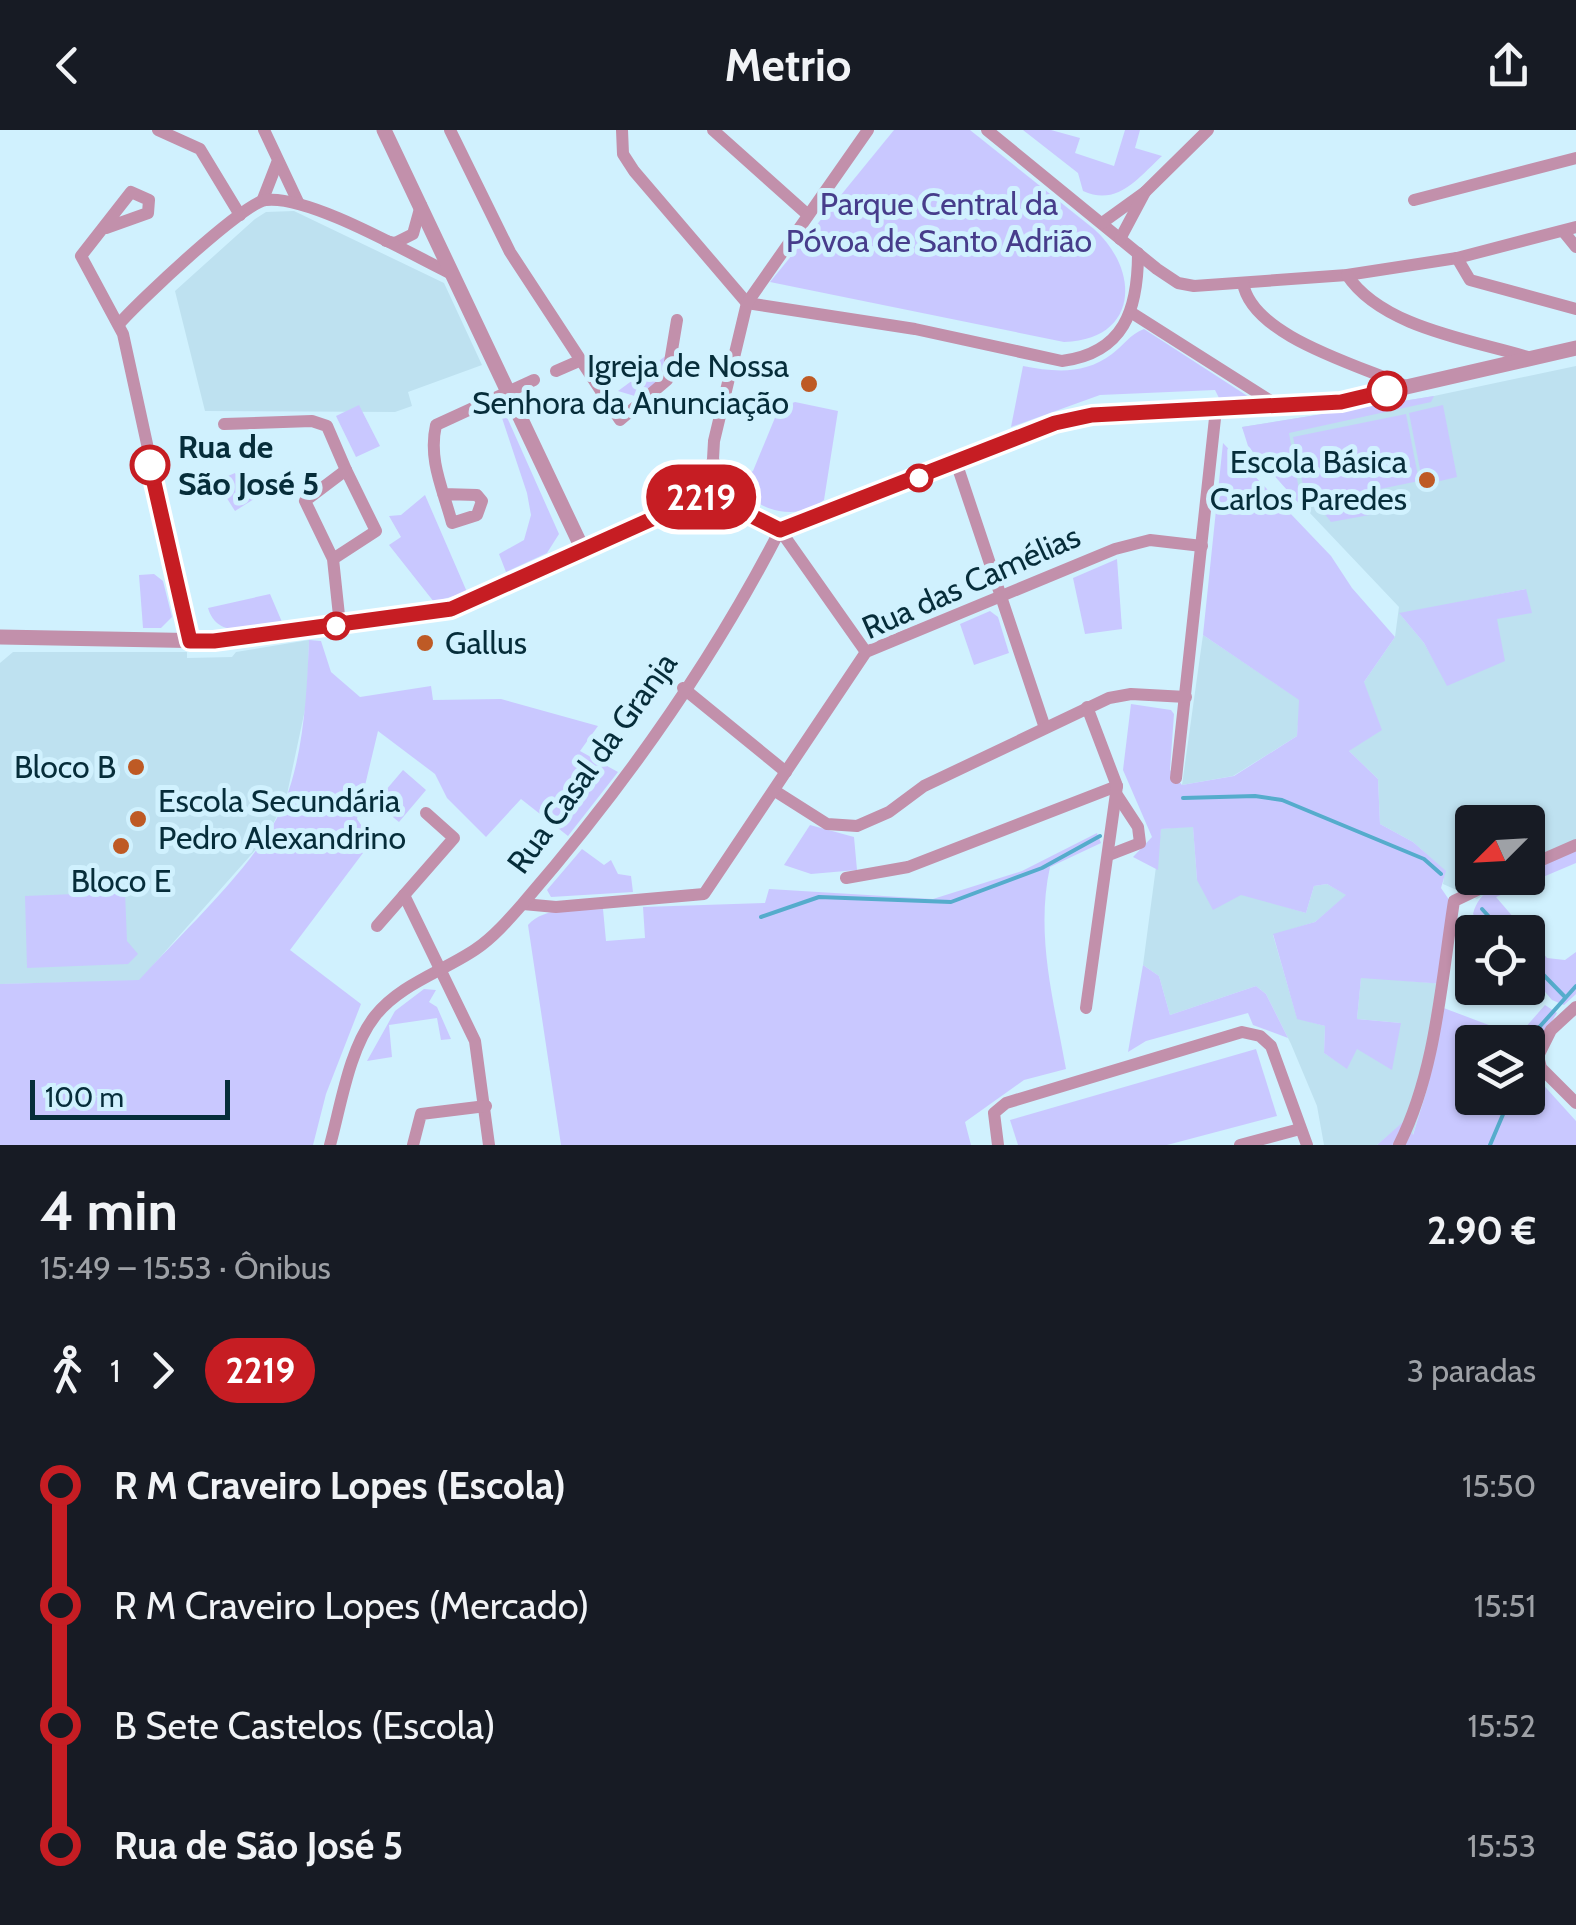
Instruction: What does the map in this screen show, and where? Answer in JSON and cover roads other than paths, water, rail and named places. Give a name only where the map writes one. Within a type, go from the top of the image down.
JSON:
[{"type":"street","points":[[158,130],[200,149],[240,214]]},
{"type":"street","points":[[264,130],[298,202]]},
{"type":"street","points":[[384,130],[583,550]]},
{"type":"street","points":[[450,130],[510,252],[620,420],[667,380],[677,320]]},
{"type":"street","points":[[622,130],[624,154],[634,172],[747,303],[914,329],[1062,362],[1079,359],[1112,343],[1132,313],[1138,253]]},
{"type":"street","points":[[714,130],[808,215]]},
{"type":"street","points":[[701,497],[747,303],[868,130]]},
{"type":"street","points":[[987,130],[1178,283],[1244,284],[1347,276],[1457,258],[1570,229],[1576,247]]},
{"type":"street","points":[[1102,223],[1146,192],[1208,130]]},
{"type":"street","points":[[1414,200],[1576,158]]},
{"type":"street","points":[[119,324],[240,214],[263,199],[277,163]]},
{"type":"street","points":[[1120,240],[1146,192]]},
{"type":"street","points":[[263,199],[298,202],[452,274]]},
{"type":"street","points":[[384,241],[395,243],[412,234],[421,203]]},
{"type":"street","points":[[106,228],[82,256],[119,324],[190,641]]},
{"type":"street","points":[[1457,258],[1470,280],[1576,309]]},
{"type":"street","points":[[1347,276],[1357,291],[1384,313],[1534,359]]},
{"type":"street","points":[[1244,284],[1250,308],[1278,330],[1408,387]]},
{"type":"street","points":[[1132,313],[1277,405]]},
{"type":"street","points":[[780,530],[1073,419],[1341,402],[1576,348]]},
{"type":"street","points":[[556,372],[579,360]]},
{"type":"street","points":[[443,494],[433,456],[436,425],[534,380]]},
{"type":"street","points":[[1176,778],[1216,409]]},
{"type":"street","points":[[224,424],[312,421],[327,426],[376,531],[333,559]]},
{"type":"street","points":[[712,459],[724,502]]},
{"type":"street","points":[[956,462],[1045,728]]},
{"type":"street","points":[[340,625],[333,559],[305,501],[346,470]]},
{"type":"street","points":[[0,637],[190,641],[451,609],[701,497],[724,502],[780,530],[866,652]]},
{"type":"street","name":"Rua Casal da Granja","points":[[330,1145],[358,1052],[373,1017],[395,996],[478,948],[523,904],[591,821],[683,688],[755,579],[780,530]]},
{"type":"street","name":"Rua das Camélias","points":[[523,904],[556,907],[704,894],[866,652],[1115,549],[1150,540],[1202,546]]},
{"type":"street","points":[[683,688],[786,772]]},
{"type":"street","points":[[775,792],[828,824],[858,826],[889,812],[924,786],[1087,708],[1131,694],[1186,697]]},
{"type":"street","points":[[1087,708],[1117,790],[1138,827],[1140,843],[1109,855]]},
{"type":"street","points":[[1086,1008],[1117,790]]},
{"type":"street","points":[[846,878],[908,867],[1117,790]]},
{"type":"street","points":[[377,926],[454,838],[426,813]]},
{"type":"street","points":[[1545,859],[1576,845]]},
{"type":"street","points":[[404,895],[444,968],[476,1040],[489,1145]]},
{"type":"street","points":[[1398,1145],[1416,1110],[1430,1050],[1454,901],[1467,895]]},
{"type":"street","points":[[1576,1007],[1542,1046],[1541,1068],[1576,1102]]},
{"type":"street","points":[[998,1145],[994,1113],[1006,1103],[1242,1032],[1260,1036],[1271,1046],[1307,1145]]},
{"type":"street","points":[[413,1145],[421,1114],[486,1106]]},
{"type":"street","points":[[1240,1145],[1300,1129]]},
{"type":"waterway","points":[[1183,798],[1255,796],[1282,800],[1424,859],[1441,874]]},
{"type":"waterway","points":[[761,917],[819,897],[951,902],[1042,868],[1100,836]]},
{"type":"waterway","points":[[1482,909],[1487,915]]},
{"type":"waterway","points":[[1545,976],[1565,997]]},
{"type":"waterway","points":[[1541,1025],[1576,986]]},
{"type":"waterway","points":[[1490,1145],[1503,1115]]},
{"type":"place","name":"Igreja de Nossa Senhora da Anunciação","points":[[809,384]]},
{"type":"place","name":"Rua de São José 5","points":[[150,465]]},
{"type":"place","name":"Escola Básica Carlos Paredes","points":[[1427,480]]},
{"type":"place","name":"Gallus","points":[[425,643]]},
{"type":"place","name":"Bloco B","points":[[136,767]]},
{"type":"place","name":"Escola Secundária Pedro Alexandrino","points":[[138,819]]},
{"type":"place","name":"Bloco E","points":[[121,846]]},
{"type":"park label","name":"Parque Central da Póvoa de Santo Adrião","points":[[939,222]]}]
